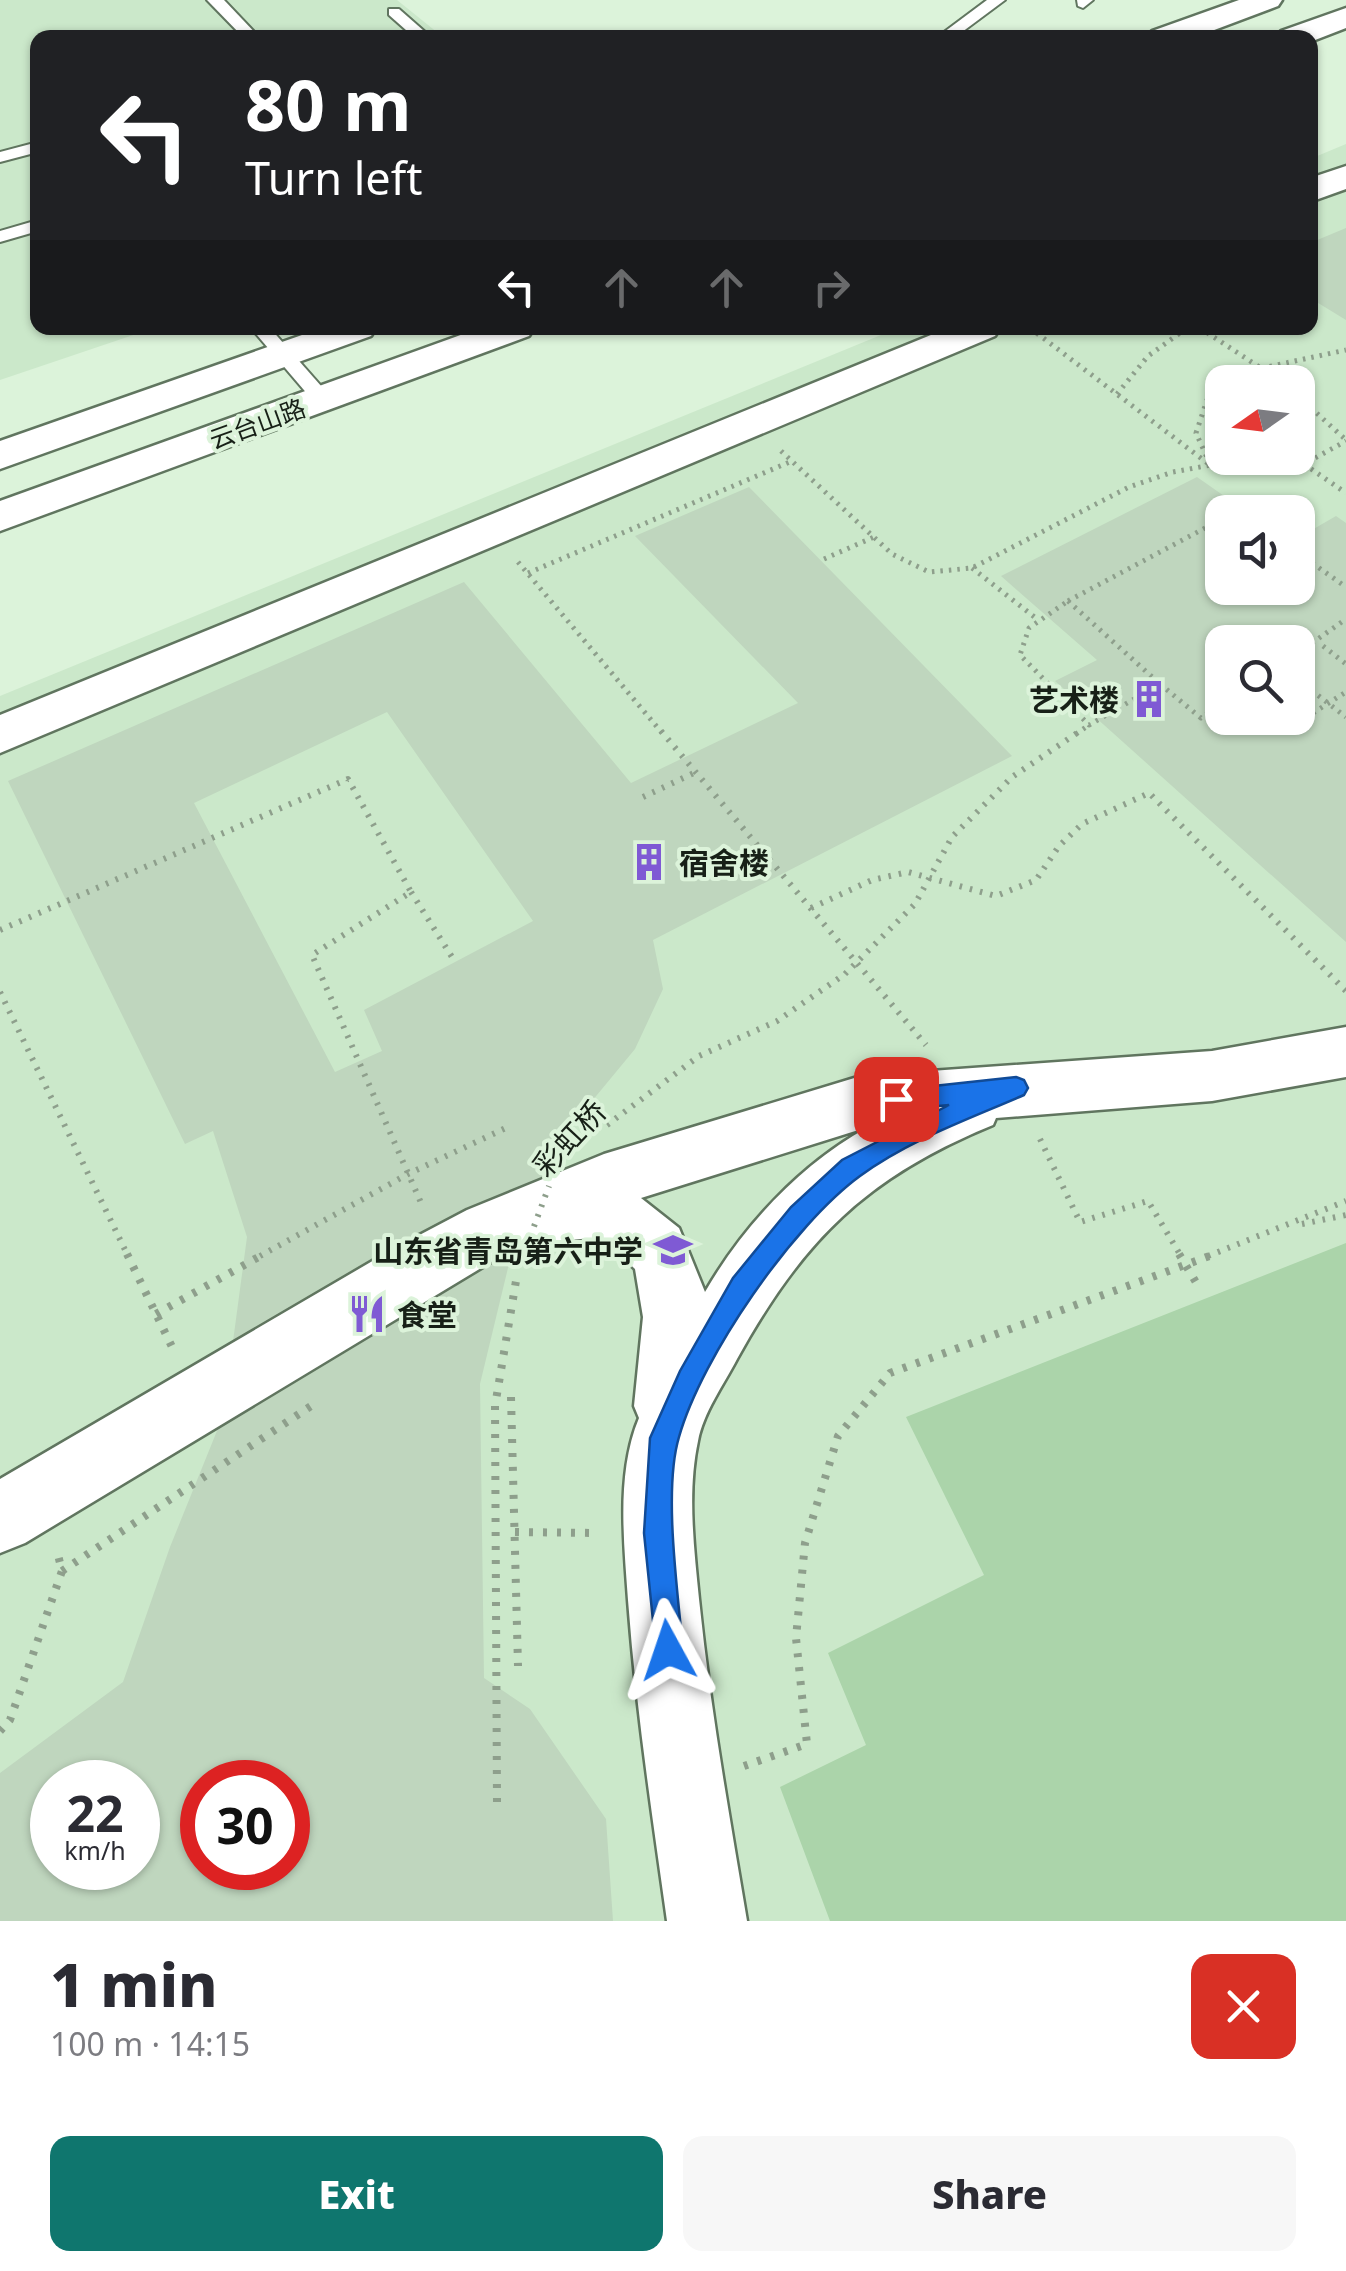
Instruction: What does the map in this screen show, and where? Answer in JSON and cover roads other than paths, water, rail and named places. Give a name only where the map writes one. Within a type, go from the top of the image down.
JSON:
[{"type":"street","points":[[1185,30],[1267,0]]},
{"type":"street","points":[[1313,30],[1346,17]]},
{"type":"street","points":[[1318,188],[1346,176]]},
{"type":"street","name":"云台山路","points":[[0,456],[271,341],[311,335]]},
{"type":"street","name":"云台山路","points":[[0,517],[495,335]]},
{"type":"street","points":[[0,734],[964,335]]},
{"type":"street","points":[[0,1518],[196,1397],[467,1243],[604,1182],[861,1102],[1212,1076],[1346,1052]]},
{"type":"street","points":[[664,1438],[690,1380],[743,1287],[800,1216],[851,1168],[992,1091]]},
{"type":"street","points":[[467,1243],[564,1209],[608,1209],[650,1238],[674,1287],[658,1533],[671,1688],[707,1921]]},
{"type":"lane","points":[[215,0],[245,30]]},
{"type":"lane","points":[[954,30],[997,0]]},
{"type":"lane","points":[[394,12],[415,30]]},
{"type":"lane","points":[[0,158],[30,149]]},
{"type":"lane","points":[[0,237],[30,228]]},
{"type":"lane","points":[[271,341],[322,399]]},
{"type":"place","name":"艺术楼","points":[[1149,699]]},
{"type":"place","name":"宿舍楼","points":[[649,862]]},
{"type":"place","name":"山东省青岛第六中学","points":[[673,1250]]},
{"type":"place","name":"食堂","points":[[367,1314]]}]
